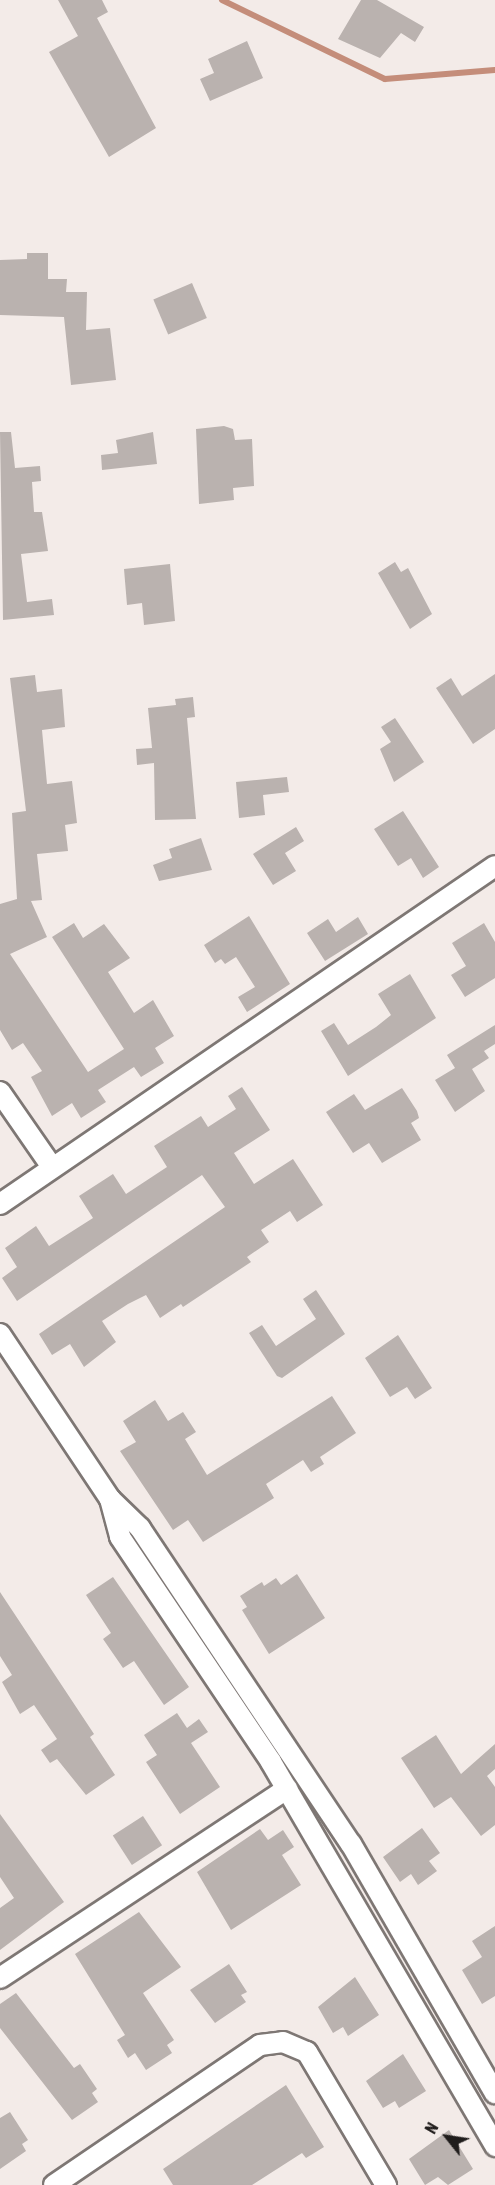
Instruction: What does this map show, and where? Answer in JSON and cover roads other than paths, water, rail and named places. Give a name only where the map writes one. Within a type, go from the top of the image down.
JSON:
[{"type":"street","points":[[0,1204],[495,866]]},
{"type":"street","points":[[0,1092],[52,1167]]},
{"type":"street","points":[[0,1334],[110,1499],[140,1528],[351,1844],[495,2093]]},
{"type":"street","points":[[110,1499],[120,1537],[286,1789],[495,2146]]},
{"type":"street","points":[[0,1978],[286,1789]]},
{"type":"street","points":[[54,2185],[260,2045],[283,2042],[307,2052],[386,2185]]},
{"type":"waterway","points":[[222,0],[385,79],[495,70]]}]
